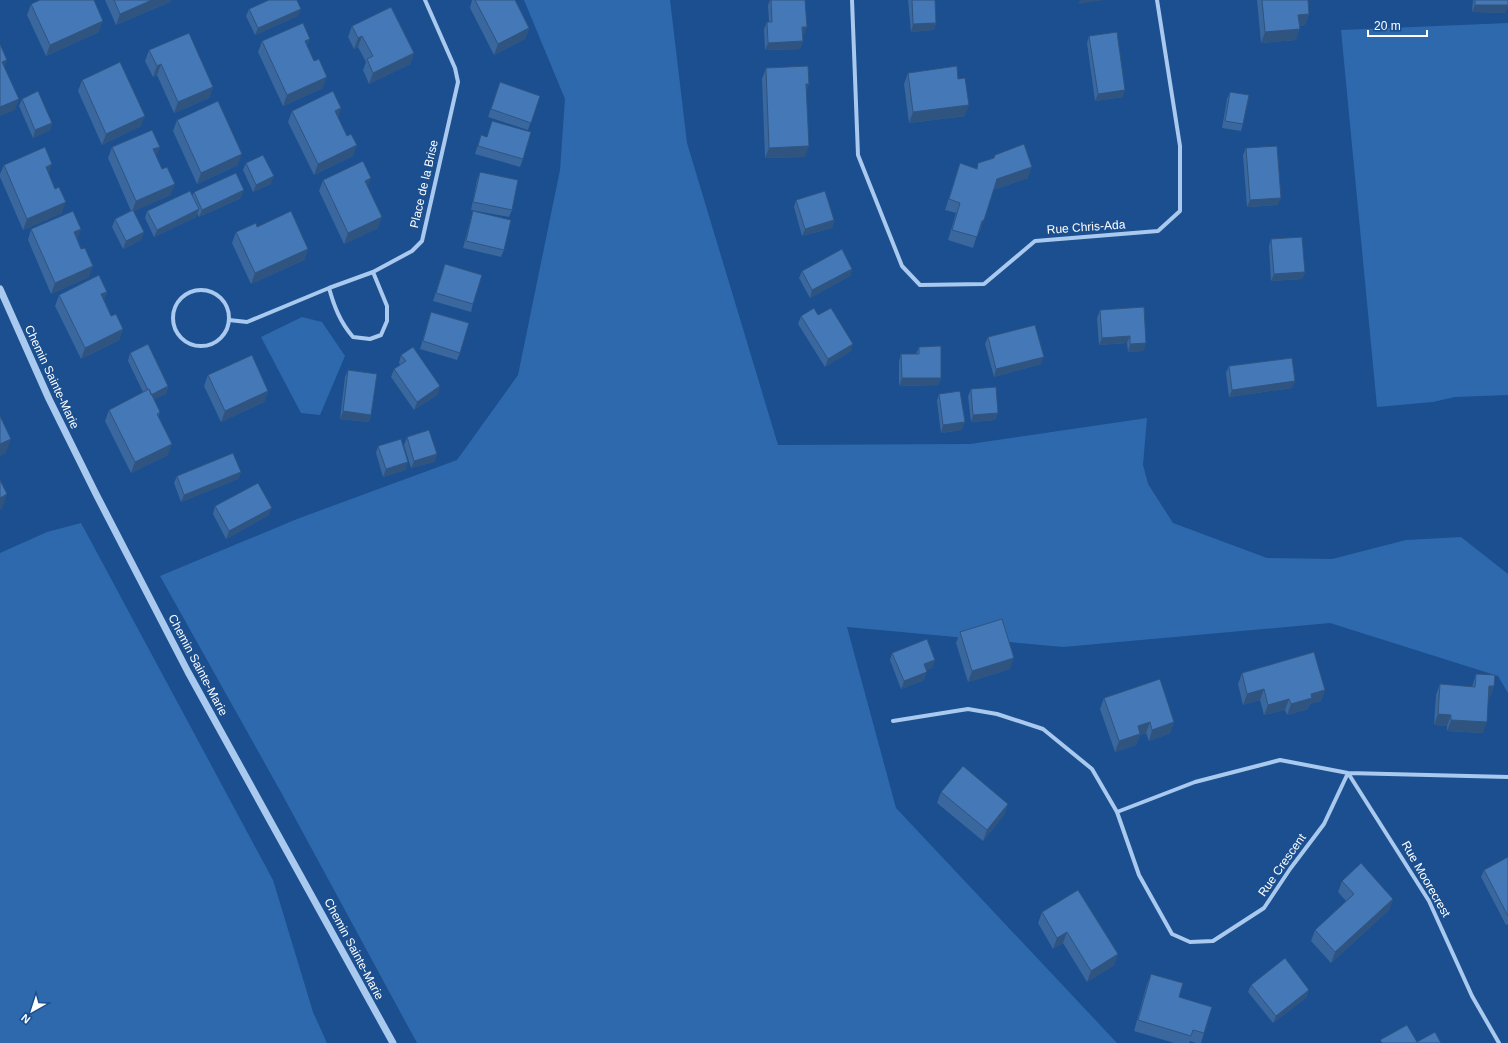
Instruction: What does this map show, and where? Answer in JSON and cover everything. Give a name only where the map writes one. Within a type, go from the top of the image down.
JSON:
[{"type":"street","name":"Place de la Brise","points":[[229,320],[247,322],[329,288],[373,272],[412,251],[422,241],[458,82],[454,68],[425,0]]},
{"type":"street","name":"Rue Chris-Ada","points":[[852,0],[858,155],[902,266],[920,285],[984,284],[1035,241],[1158,232],[1180,211],[1180,146],[1157,0]]},
{"type":"street","points":[[329,288],[336,310],[345,328],[353,337],[370,339],[381,335],[388,321],[387,306],[373,272]]},
{"type":"street","name":"Chemin Sainte-Marie","points":[[0,289],[49,399],[96,494],[188,672],[393,1043]]},
{"type":"street","points":[[202,290],[218,296],[225,303],[229,320],[227,329],[222,337],[206,346],[197,346],[181,337],[173,320],[174,311],[184,296],[192,291],[202,290]]},
{"type":"street","name":"Rue Crescent","points":[[893,721],[968,709],[997,714],[1043,729],[1092,769],[1117,812],[1138,875],[1172,934],[1190,942],[1213,941],[1264,908],[1290,869],[1324,824],[1348,772]]},
{"type":"street","points":[[1117,812],[1195,782],[1280,760],[1348,772],[1508,777]]},
{"type":"street","name":"Rue Moorecrest","points":[[1348,772],[1429,901],[1472,996],[1499,1043]]},
{"type":"shaded area","points":[[524,0],[670,0],[687,143],[778,445],[970,444],[1147,418],[1143,465],[1148,484],[1173,523],[1267,558],[1332,559],[1406,540],[1461,537],[1508,574],[1508,693],[1498,676],[1330,623],[1063,647],[847,627],[896,808],[1117,1043],[417,1043],[282,794],[160,576],[297,519],[457,460],[518,375],[560,170],[565,99]]},
{"type":"shaded area","points":[[1508,23],[1508,395],[1455,397],[1433,402],[1377,407],[1341,30]]},
{"type":"shaded area","points":[[302,317],[322,322],[345,356],[320,415],[301,413],[261,337]]},
{"type":"shaded area","points":[[81,523],[273,880],[313,1012],[327,1043],[0,1043],[0,553],[47,532]]},
{"type":"building","points":[[40,0],[94,0],[103,21],[50,45],[31,4]]},
{"type":"building","points":[[114,0],[152,0],[120,14]]},
{"type":"building","points":[[269,0],[297,0],[301,9],[258,28],[249,9]]},
{"type":"building","points":[[475,0],[515,0],[529,28],[498,44]]},
{"type":"building","points":[[771,0],[805,0],[807,27],[802,27],[803,41],[768,43],[767,22],[772,22]]},
{"type":"building","points":[[912,0],[935,0],[936,23],[913,24]]},
{"type":"building","points":[[1262,0],[1308,0],[1309,14],[1298,15],[1300,29],[1265,32]]},
{"type":"building","points":[[1475,0],[1508,0],[1508,5],[1475,5]]},
{"type":"building","points":[[391,7],[414,53],[373,73],[367,59],[373,56],[362,36],[358,38],[352,26]]},
{"type":"building","points":[[303,23],[310,39],[305,41],[314,61],[319,59],[327,77],[287,95],[262,41]]},
{"type":"building","points":[[1117,32],[1125,90],[1098,94],[1089,36]]},
{"type":"building","points":[[189,33],[213,87],[178,102],[161,64],[157,66],[149,50]]},
{"type":"building","points":[[0,44],[7,60],[2,62],[19,99],[0,107]]},
{"type":"building","points":[[120,62],[145,116],[106,134],[82,80]]},
{"type":"building","points":[[808,66],[809,84],[806,84],[809,146],[769,148],[766,68]]},
{"type":"building","points":[[957,66],[958,79],[965,78],[969,105],[913,112],[908,73]]},
{"type":"building","points":[[500,82],[540,96],[531,123],[491,109]]},
{"type":"building","points":[[38,91],[52,123],[35,130],[22,99]]},
{"type":"building","points":[[333,91],[341,108],[335,111],[347,136],[351,134],[357,145],[318,164],[292,111]]},
{"type":"building","points":[[1230,92],[1249,95],[1243,124],[1225,121]]},
{"type":"building","points":[[218,101],[242,154],[201,173],[177,120]]},
{"type":"building","points":[[492,121],[531,132],[523,159],[478,146],[481,135],[487,137]]},
{"type":"building","points":[[152,130],[160,147],[153,149],[162,169],[167,167],[175,184],[136,201],[112,147]]},
{"type":"building","points":[[1024,144],[1032,167],[997,179],[977,237],[952,230],[960,203],[949,199],[960,163],[977,169],[978,163],[994,158],[995,155]]},
{"type":"building","points":[[1277,146],[1281,198],[1250,200],[1246,148]]},
{"type":"building","points":[[45,147],[52,164],[46,167],[55,189],[59,187],[66,202],[27,219],[4,165]]},
{"type":"building","points":[[263,155],[274,176],[256,185],[246,163]]},
{"type":"building","points":[[363,161],[371,178],[365,181],[382,217],[348,233],[323,180]]},
{"type":"building","points":[[480,172],[518,180],[512,210],[473,202]]},
{"type":"building","points":[[236,173],[244,190],[202,210],[194,192]]},
{"type":"building","points":[[190,191],[199,209],[157,230],[147,211]]},
{"type":"building","points":[[825,191],[834,220],[805,229],[796,200]]},
{"type":"building","points":[[133,210],[144,232],[126,241],[115,219]]},
{"type":"building","points":[[73,211],[81,229],[74,232],[81,249],[85,248],[93,266],[55,283],[31,229]]},
{"type":"building","points":[[291,211],[308,249],[255,273],[236,232],[256,223],[257,227]]},
{"type":"building","points":[[473,211],[511,220],[504,250],[466,241]]},
{"type":"building","points":[[1302,237],[1305,272],[1274,274],[1271,239]]},
{"type":"building","points":[[842,249],[852,269],[812,290],[802,271]]},
{"type":"building","points":[[445,264],[482,275],[473,304],[436,293]]},
{"type":"building","points":[[99,275],[107,292],[101,294],[111,316],[116,314],[123,329],[85,348],[59,295]]},
{"type":"building","points":[[1144,307],[1146,343],[1130,344],[1130,336],[1102,338],[1100,310]]},
{"type":"building","points":[[814,308],[818,315],[831,308],[853,344],[828,359],[801,316]]},
{"type":"building","points":[[431,312],[469,323],[460,353],[423,341]]},
{"type":"building","points":[[1035,325],[1044,357],[996,369],[988,337]]},
{"type":"building","points":[[148,344],[168,386],[151,395],[130,353]]},
{"type":"building","points":[[941,346],[941,378],[902,378],[901,354],[919,354],[919,347]]},
{"type":"building","points":[[413,347],[440,386],[417,402],[394,369],[406,361],[401,355]]},
{"type":"building","points":[[252,355],[268,391],[225,411],[208,375]]},
{"type":"building","points":[[1292,358],[1295,381],[1232,390],[1229,366]]},
{"type":"building","points":[[348,370],[377,374],[371,415],[343,411]]},
{"type":"building","points":[[996,387],[998,413],[973,415],[971,389]]},
{"type":"building","points":[[149,389],[160,412],[157,414],[172,444],[135,462],[109,410]]},
{"type":"building","points":[[960,391],[965,422],[943,425],[939,394]]},
{"type":"building","points":[[0,416],[11,439],[0,444]]},
{"type":"building","points":[[429,430],[437,454],[414,461],[407,437]]},
{"type":"building","points":[[401,439],[408,462],[386,469],[378,446]]},
{"type":"building","points":[[233,453],[241,472],[184,495],[177,476]]},
{"type":"building","points":[[0,480],[7,494],[0,498]]},
{"type":"building","points":[[258,483],[272,508],[229,531],[215,506]]},
{"type":"building","points":[[1002,619],[1014,658],[972,671],[960,632]]},
{"type":"building","points":[[927,639],[935,660],[924,664],[927,672],[904,681],[892,653]]},
{"type":"building","points":[[1314,652],[1325,690],[1311,694],[1312,698],[1291,704],[1289,699],[1268,705],[1264,689],[1247,694],[1242,673]]},
{"type":"building","points":[[1476,674],[1495,675],[1494,686],[1489,686],[1487,722],[1451,720],[1451,715],[1438,714],[1440,684],[1475,687]]},
{"type":"building","points":[[1160,679],[1174,722],[1152,730],[1150,722],[1138,726],[1140,734],[1119,741],[1104,698]]},
{"type":"building","points":[[963,766],[1008,804],[987,830],[941,792]]},
{"type":"building","points":[[1508,857],[1508,916],[1484,870]]},
{"type":"building","points":[[1361,863],[1393,899],[1335,952],[1315,930],[1354,894],[1342,881]]},
{"type":"building","points":[[1078,890],[1118,954],[1091,971],[1067,932],[1057,938],[1042,912]]},
{"type":"building","points":[[1285,958],[1309,990],[1276,1016],[1251,985]]},
{"type":"building","points":[[1151,974],[1183,983],[1179,997],[1212,1007],[1204,1033],[1193,1030],[1191,1036],[1138,1020]]},
{"type":"building","points":[[1407,1025],[1417,1042],[1435,1032],[1441,1043],[1382,1043],[1380,1040]]}]
